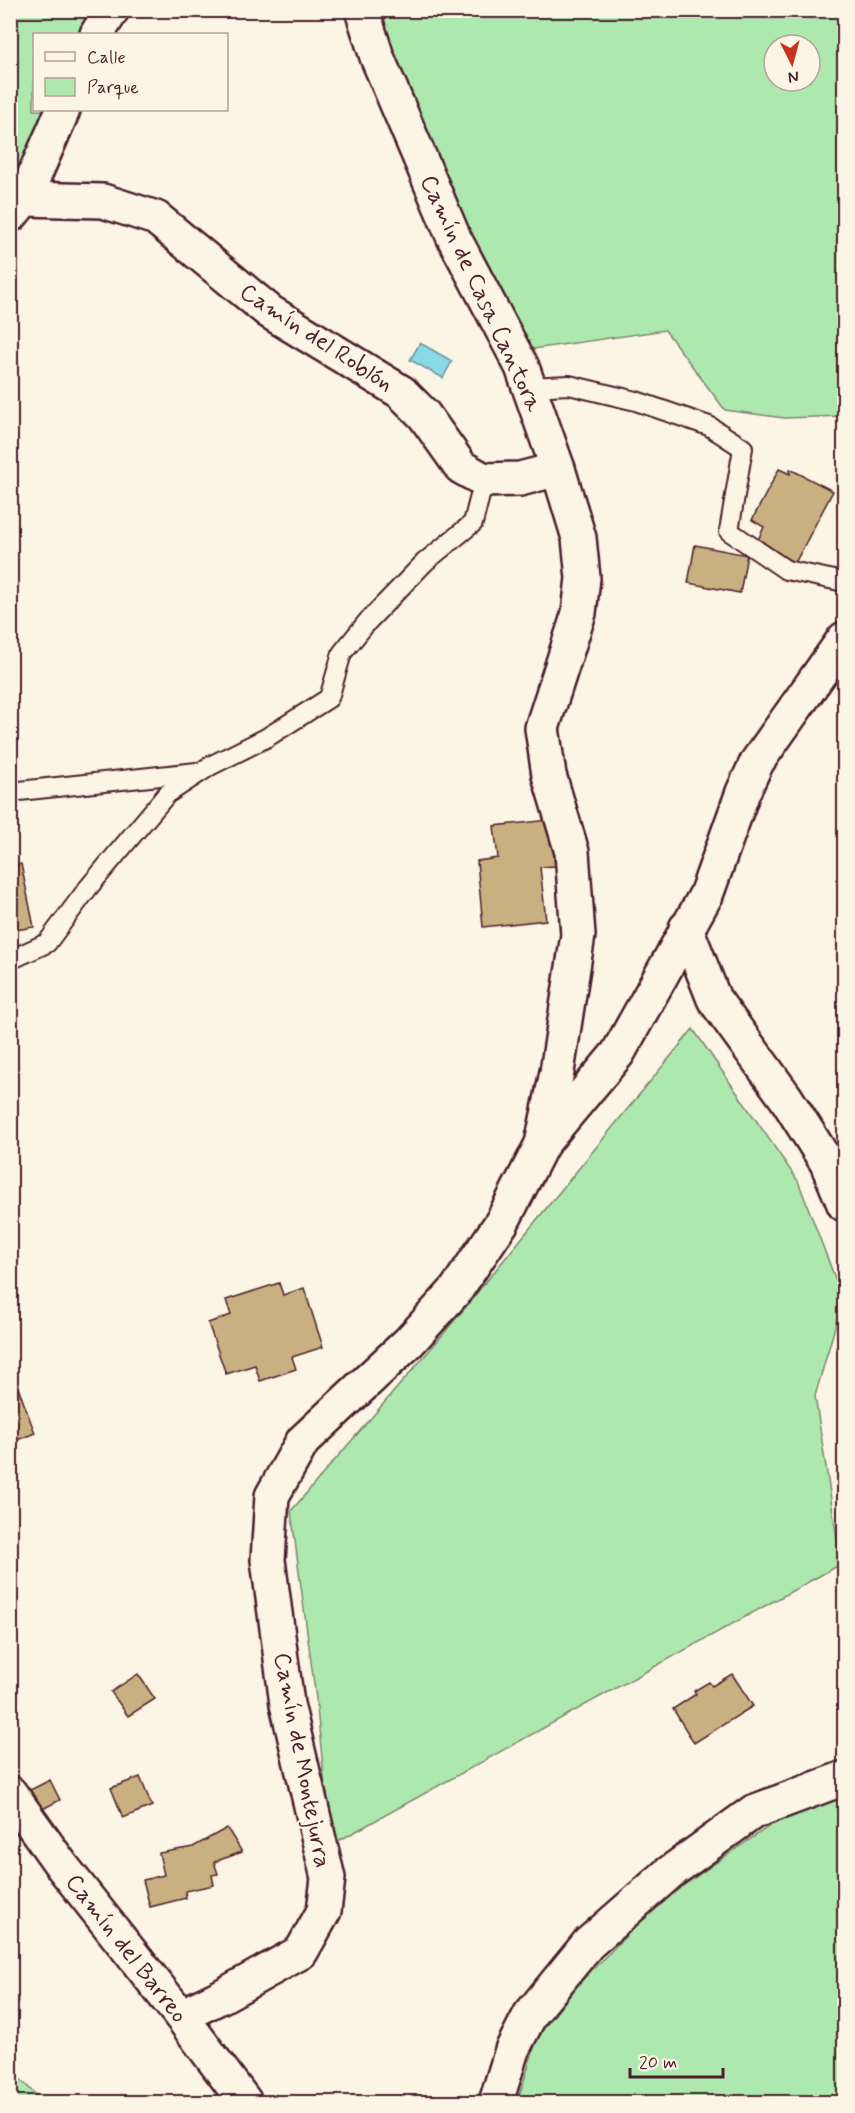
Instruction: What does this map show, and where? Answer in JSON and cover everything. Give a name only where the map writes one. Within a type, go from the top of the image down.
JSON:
[{"type":"street","points":[[98,33],[112,10]]},
{"type":"street","name":"Camín de Casa Cantora","points":[[362,10],[377,57],[454,238],[522,367],[558,469],[579,538],[583,578],[579,613],[542,728],[549,775],[572,852],[578,935],[542,1144]]},
{"type":"street","points":[[17,207],[63,111]]},
{"type":"street","name":"Camín del Roblón","points":[[17,207],[103,201],[156,218],[270,312],[401,392],[424,415],[461,467],[484,480]]},
{"type":"street","points":[[484,480],[520,479],[558,469]]},
{"type":"street","name":"Camín de Montejurra","points":[[181,2016],[301,1952],[324,1911],[328,1878],[287,1704],[268,1560],[272,1496],[303,1441],[409,1342],[456,1290],[502,1222],[542,1144],[618,1053],[706,895],[743,792],[757,762],[844,639]]},
{"type":"street","points":[[686,928],[714,999],[786,1098],[822,1153],[844,1204]]},
{"type":"street","points":[[496,2103],[512,2050],[530,2015],[588,1944],[669,1873],[753,1812],[844,1778]]},
{"type":"street","name":"Camín del Barreo","points":[[10,1793],[62,1866],[181,2016],[245,2103]]},
{"type":"lane","points":[[529,387],[569,385],[636,401],[709,426],[743,448],[729,531],[786,570],[844,582]]},
{"type":"lane","points":[[10,960],[47,943],[88,888],[167,794],[202,772],[266,738],[329,698],[342,653],[368,621],[424,562],[473,523],[484,480]]},
{"type":"lane","points":[[10,792],[202,772]]},
{"type":"green space","points":[[11,11],[91,11],[79,33],[33,33],[33,111],[45,111],[11,189]]},
{"type":"green space","points":[[374,11],[844,11],[844,416],[784,418],[725,410],[665,330],[526,350],[463,232]]},
{"type":"green space","points":[[693,1029],[798,1181],[843,1299],[815,1396],[841,1564],[331,1845],[316,1699],[291,1511],[440,1338]]},
{"type":"green space","points":[[844,1792],[844,2102],[517,2102],[538,2036],[581,1981],[662,1900],[800,1805]]},
{"type":"green space","points":[[11,2070],[43,2102],[11,2102]]},
{"type":"water","points":[[420,343],[452,361],[443,378],[410,360]]},
{"type":"building","points":[[779,469],[790,474],[790,469],[833,491],[795,563],[757,542],[764,527],[752,520]]},
{"type":"building","points":[[695,545],[747,555],[740,593],[688,583]]},
{"type":"building","points":[[550,820],[555,866],[540,867],[546,920],[483,927],[477,861],[498,858],[494,826]]},
{"type":"building","points":[[21,864],[34,927],[10,931],[10,866]]},
{"type":"building","points":[[279,1283],[283,1295],[304,1288],[323,1347],[292,1357],[296,1369],[260,1381],[255,1365],[226,1374],[208,1323],[231,1315],[226,1300]]},
{"type":"building","points":[[13,1374],[35,1433],[10,1443],[10,1375]]},
{"type":"building","points":[[138,1674],[155,1699],[128,1716],[111,1692]]},
{"type":"building","points":[[732,1674],[753,1706],[694,1743],[673,1709],[696,1694],[694,1691],[709,1682],[712,1686]]},
{"type":"building","points":[[140,1777],[152,1806],[123,1818],[111,1788]]},
{"type":"building","points":[[50,1780],[60,1800],[39,1811],[28,1791]]},
{"type":"building","points":[[227,1828],[242,1852],[214,1862],[218,1874],[212,1875],[214,1885],[185,1891],[186,1898],[150,1907],[143,1880],[164,1875],[159,1853],[193,1847]]}]
